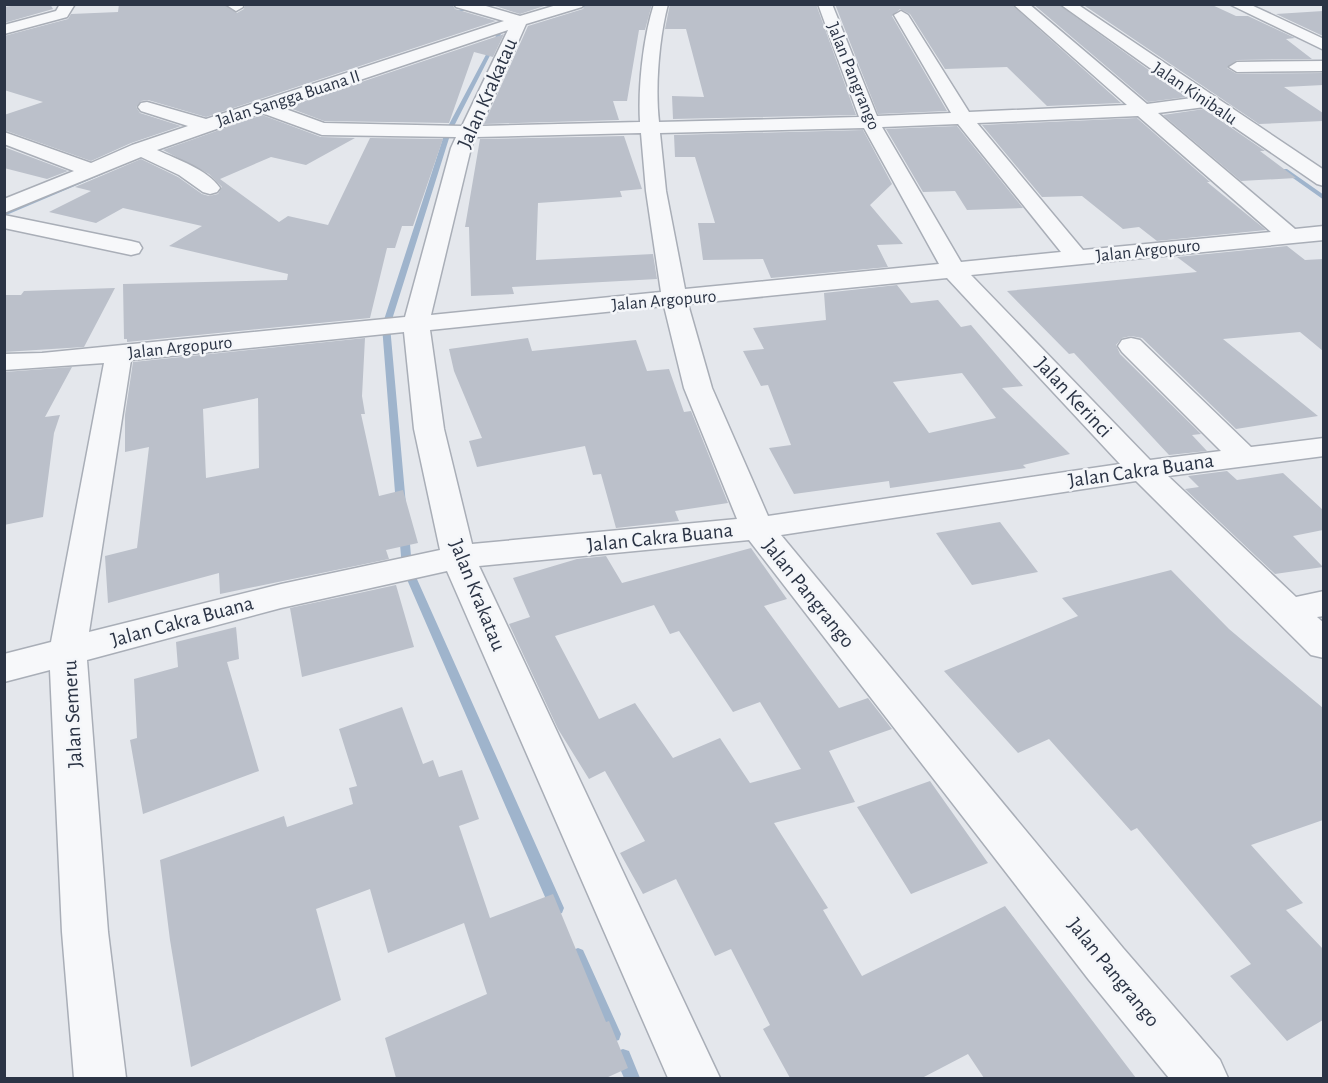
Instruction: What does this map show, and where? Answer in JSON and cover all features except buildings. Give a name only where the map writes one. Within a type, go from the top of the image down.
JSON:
[{"type":"street","points":[[4,30],[62,14],[68,4]]},
{"type":"street","name":"Jalan Sangga Buana II","points":[[4,207],[139,149],[261,106],[578,4]]},
{"type":"street","name":"Jalan Pangrango","points":[[661,4],[656,21],[648,105],[656,190],[675,300],[698,388],[757,528],[1106,964],[1202,1078]]},
{"type":"street","name":"Jalan Pangrango","points":[[825,4],[870,122],[955,272]]},
{"type":"street","points":[[1020,4],[1289,236]]},
{"type":"street","name":"Jalan Kinibalu","points":[[1067,4],[1323,180]]},
{"type":"street","points":[[1236,4],[1323,45]]},
{"type":"street","points":[[470,7],[520,21]]},
{"type":"street","points":[[901,15],[963,118],[1077,257]]},
{"type":"street","name":"Jalan Krakatau","points":[[520,21],[467,132],[416,323],[429,429],[458,557],[694,1078]]},
{"type":"street","points":[[1237,67],[1323,66]]},
{"type":"street","points":[[261,106],[322,129],[467,132],[870,122],[1142,110],[1207,101]]},
{"type":"street","points":[[147,106],[205,126]]},
{"type":"street","points":[[4,138],[90,170]]},
{"type":"street","points":[[139,149],[186,171],[210,188]]},
{"type":"street","points":[[1299,163],[1323,163]]},
{"type":"street","points":[[4,221],[131,248]]},
{"type":"street","name":"Jalan Argopuro","points":[[4,362],[42,362],[416,323],[955,272],[1077,257],[1323,233]]},
{"type":"street","name":"Jalan Kerinci","points":[[955,272],[1143,470],[1323,645]]},
{"type":"street","points":[[1131,346],[1243,456]]},
{"type":"street","name":"Jalan Semeru","points":[[100,1078],[85,932],[68,651],[119,353]]},
{"type":"street","name":"Jalan Cakra Buana","points":[[4,668],[281,596],[458,557],[757,528],[1143,470],[1323,447]]},
{"type":"street","points":[[1289,611],[1323,603]]},
{"type":"waterway","points":[[450,14],[486,4]]},
{"type":"waterway","points":[[547,17],[593,4]]},
{"type":"waterway","points":[[401,505],[386,326],[448,132],[500,32]]},
{"type":"waterway","points":[[1285,170],[1324,198]]},
{"type":"waterway","points":[[4,214],[100,174]]},
{"type":"waterway","points":[[404,532],[407,568],[557,908]]},
{"type":"waterway","points":[[578,955],[613,1034]]},
{"type":"waterway","points":[[623,1057],[632,1078]]}]
